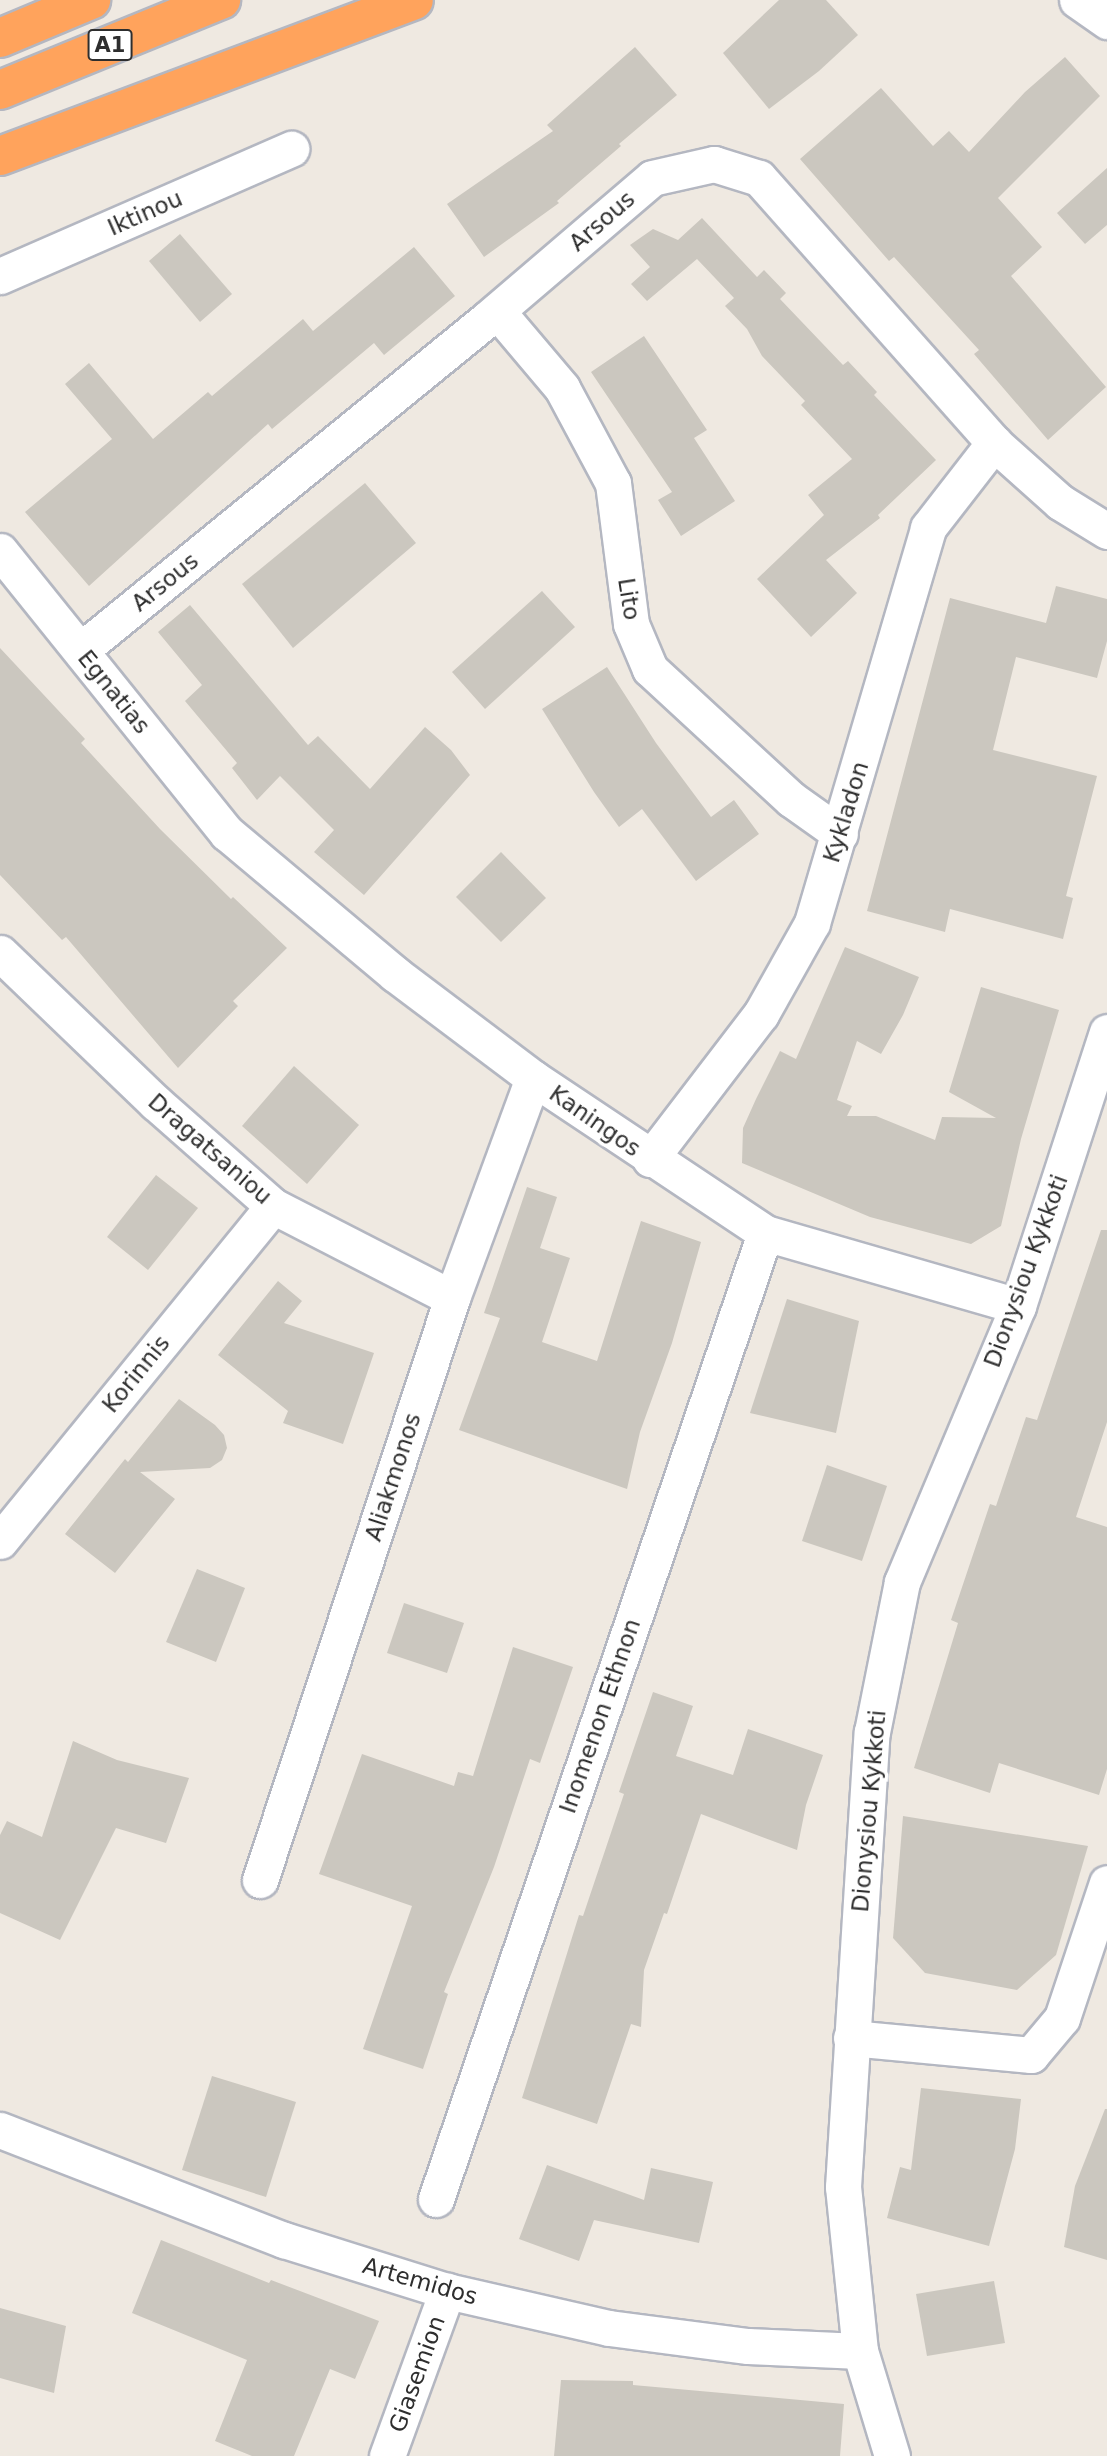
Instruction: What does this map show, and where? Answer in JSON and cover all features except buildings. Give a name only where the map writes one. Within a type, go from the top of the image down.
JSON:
[{"type":"highway","name":"A1","points":[[0,38],[91,0]]},
{"type":"highway","name":"A1","points":[[0,90],[221,0]]},
{"type":"highway","points":[[0,156],[414,0]]},
{"type":"street","points":[[1077,0],[1107,21]]},
{"type":"street","name":"Iktinou","points":[[0,276],[291,149]]},
{"type":"street","name":"Arsous","points":[[81,650],[497,311],[652,178],[714,164],[759,178],[994,443],[1060,502],[1107,531]]},
{"type":"street","name":"Lito","points":[[497,311],[562,388],[613,483],[631,624],[650,669],[791,799],[840,834]]},
{"type":"street","name":"Kykladon","points":[[650,1159],[761,1014],[812,923],[928,528],[994,443]]},
{"type":"street","name":"Egnatias","points":[[0,551],[227,833]]},
{"type":"street","name":"Kaningos","points":[[227,833],[396,974],[533,1078],[650,1159],[765,1233],[1018,1306]]},
{"type":"street","name":"Dragatsaniou","points":[[0,953],[156,1103],[273,1206],[452,1298]]},
{"type":"street","name":"Dionysiou Kykkoti","points":[[892,2456],[860,2351],[843,2188],[872,1732],[902,1582],[1018,1306],[1107,1032]]},
{"type":"street","name":"Aliakmonos","points":[[260,1880],[452,1298],[533,1078]]},
{"type":"street","name":"Korinnis","points":[[0,1541],[273,1206]]},
{"type":"street","name":"Inomenon Ethnon","points":[[436,2199],[765,1233]]},
{"type":"street","points":[[851,2038],[1031,2055],[1062,2018],[1107,1883]]},
{"type":"street","name":"Artemidos","points":[[0,2130],[284,2240],[447,2291],[609,2328],[748,2346],[860,2351]]},
{"type":"street","name":"Giasemion","points":[[387,2456],[447,2291]]}]
